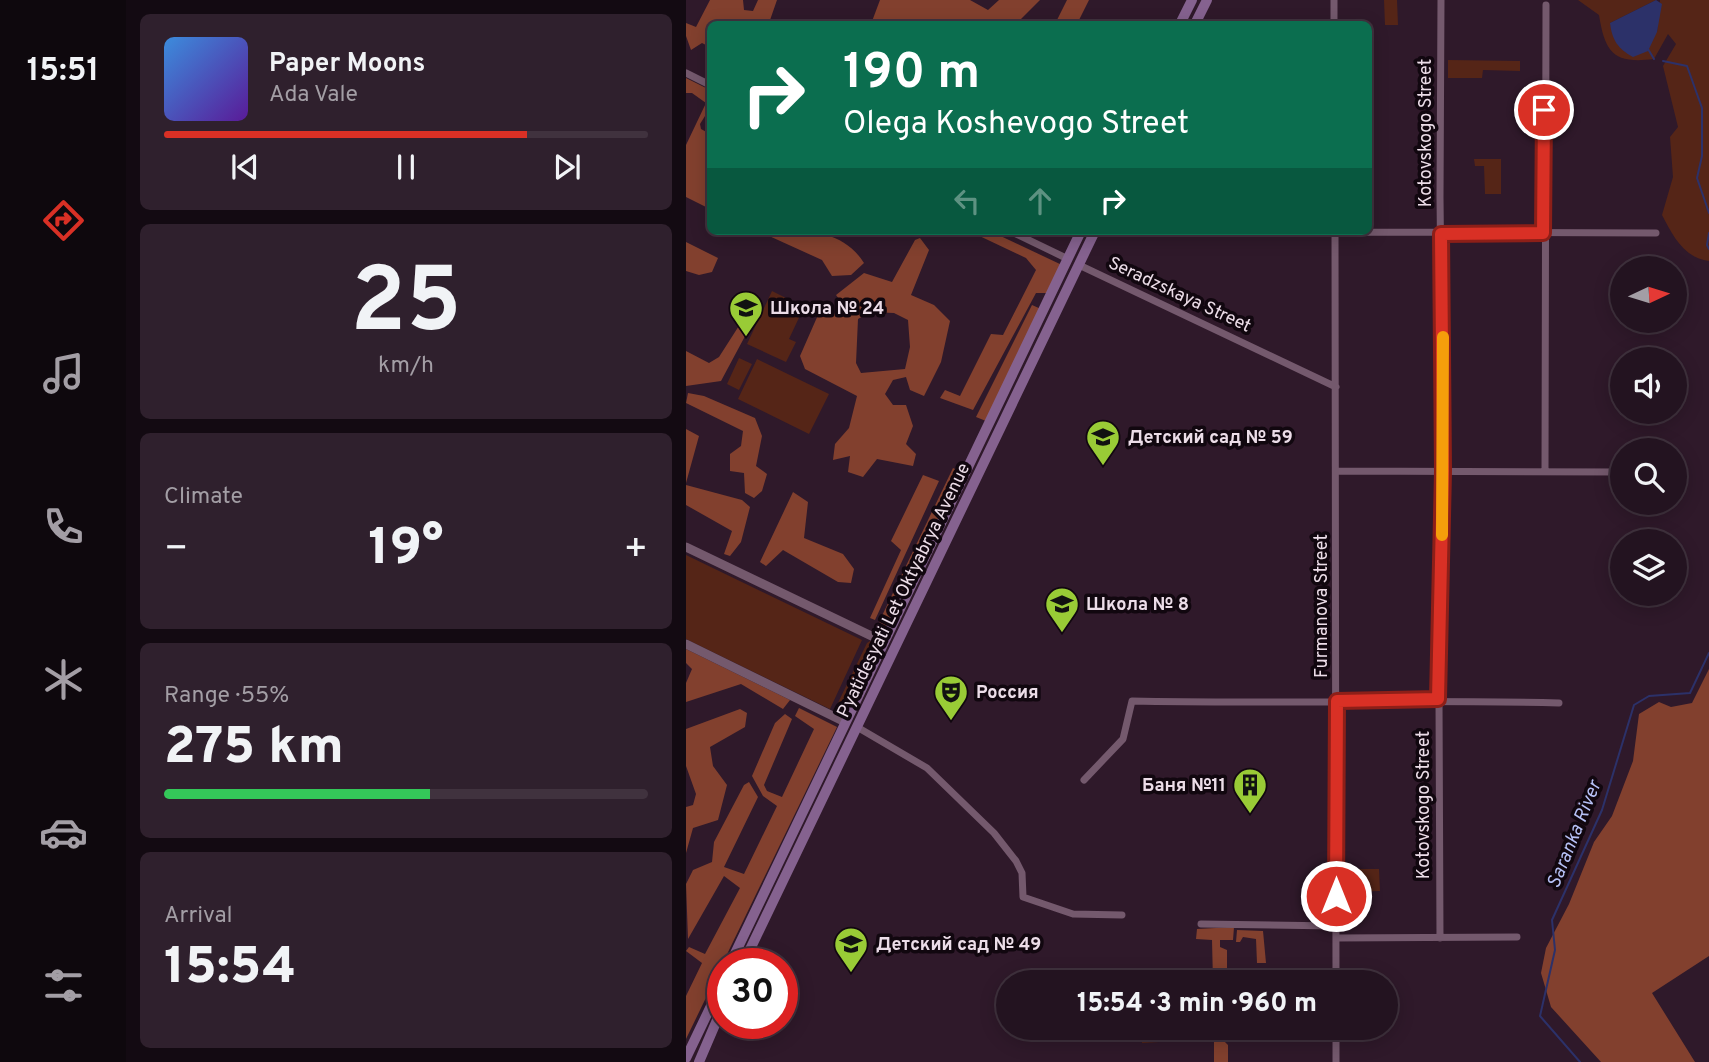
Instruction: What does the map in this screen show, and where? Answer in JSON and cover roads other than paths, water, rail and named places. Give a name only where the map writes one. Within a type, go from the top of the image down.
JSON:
[{"type":"main road","points":[[1182,21],[1192,0]]},
{"type":"main road","points":[[1196,21],[1207,0]]},
{"type":"main road","name":"Pyatidesyati Let Oktyabrya Avenue","points":[[738,948],[1079,235]]},
{"type":"main road","name":"Pyatidesyati Let Oktyabrya Avenue","points":[[751,948],[1094,235]]},
{"type":"main road","name":"Seradzskaya Street","points":[[1068,259],[1079,265]]},
{"type":"main road","points":[[884,642],[894,649]]},
{"type":"main road","points":[[845,722],[857,727]]},
{"type":"main road","points":[[686,1058],[707,1014]]},
{"type":"main road","points":[[699,1062],[709,1039]]},
{"type":"street","points":[[1334,0],[1334,21]]},
{"type":"street","name":"Kotovskogo Street","points":[[1440,937],[1438,699],[1443,471],[1441,0]]},
{"type":"street","points":[[1545,472],[1543,233],[1546,5]]},
{"type":"street","points":[[686,73],[707,84]]},
{"type":"street","points":[[1372,233],[1656,233]]},
{"type":"street","name":"Seradzskaya Street","points":[[1018,235],[1068,259]]},
{"type":"street","name":"Furmanova Street","points":[[1335,235],[1336,970]]},
{"type":"street","name":"Seradzskaya Street","points":[[1079,265],[1336,387]]},
{"type":"street","points":[[1337,471],[1610,472]]},
{"type":"street","points":[[686,547],[884,642]]},
{"type":"street","points":[[686,644],[845,722]]},
{"type":"street","points":[[1084,780],[1123,739],[1132,701],[1438,699],[1559,703]]},
{"type":"street","points":[[857,727],[928,768],[961,799],[1016,861],[1022,873],[1023,897],[1073,914],[1122,915]]},
{"type":"street","points":[[1201,924],[1336,926]]},
{"type":"street","points":[[1336,938],[1517,937]]},
{"type":"street","points":[[1336,1040],[1336,1062]]},
{"type":"waterway","name":"Saranka River","points":[[1648,49],[1654,59]]},
{"type":"waterway","name":"Saranka River","points":[[1663,61],[1687,66],[1702,108],[1702,156],[1697,178],[1709,213]]},
{"type":"waterway","name":"Saranka River","points":[[1709,233],[1709,249]]},
{"type":"waterway","name":"Saranka River","points":[[1580,1062],[1540,1016],[1555,950],[1552,920],[1602,810],[1634,705],[1649,696],[1690,693],[1709,653]]},
{"type":"place","name":"Школа № 24","points":[[746,338]]},
{"type":"place","name":"Детский сад № 59","points":[[1103,467]]},
{"type":"place","name":"Школа № 8","points":[[1062,634]]},
{"type":"place","name":"Россия","points":[[951,722]]},
{"type":"place","name":"Баня №11","points":[[1250,815]]},
{"type":"place","name":"Детский сад № 49","points":[[851,974]]}]
